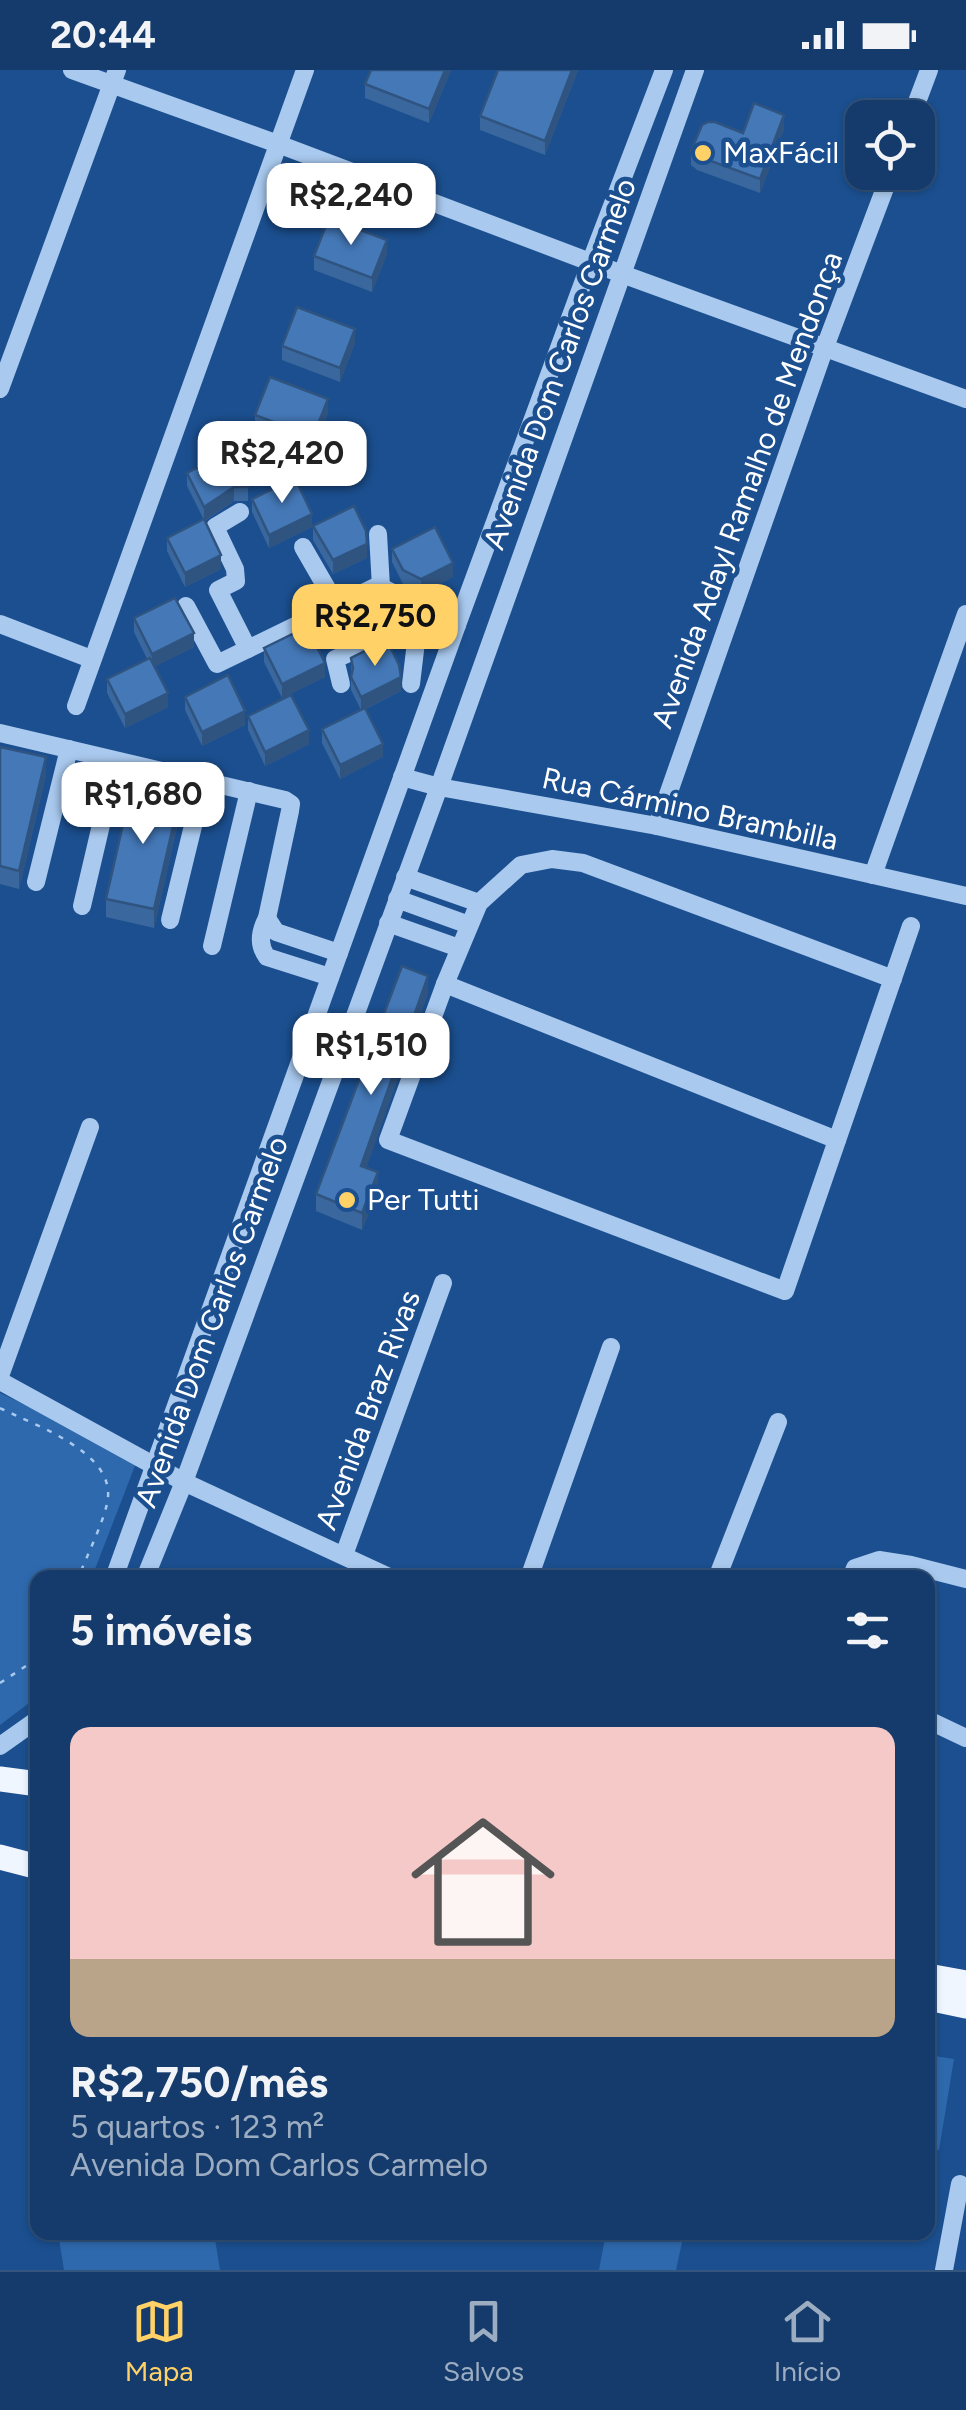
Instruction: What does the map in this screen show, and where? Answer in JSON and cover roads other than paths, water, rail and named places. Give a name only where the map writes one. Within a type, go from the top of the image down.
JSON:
[{"type":"main road","points":[[0,1779],[30,1783]]},
{"type":"main road","points":[[0,1857],[30,1865]]},
{"type":"main road","points":[[935,1977],[966,1983]]},
{"type":"main road","points":[[935,1999],[966,2006]]},
{"type":"street","points":[[72,70],[114,77],[278,144],[966,400]]},
{"type":"street","points":[[76,706],[305,70]]},
{"type":"street","name":"Avenida Dom Carlos Carmelo","points":[[117,1570],[457,625],[664,70]]},
{"type":"street","name":"Avenida Dom Carlos Carmelo","points":[[148,1570],[439,786],[695,70]]},
{"type":"street","points":[[918,100],[929,70]]},
{"type":"street","points":[[0,388],[114,77]]},
{"type":"street","name":"Avenida Adayl Ramalho de Mendonça","points":[[657,826],[883,190]]},
{"type":"street","points":[[507,491],[539,502]]},
{"type":"street","points":[[240,512],[214,527],[235,569],[236,580],[218,590],[248,650]]},
{"type":"street","points":[[378,534],[381,587]]},
{"type":"street","points":[[303,547],[336,606]]},
{"type":"street","points":[[186,606],[217,664],[375,587],[457,625]]},
{"type":"street","points":[[411,684],[416,642],[410,627],[412,602]]},
{"type":"street","points":[[873,876],[966,614]]},
{"type":"street","points":[[0,624],[91,659]]},
{"type":"street","points":[[341,684],[336,659],[410,627]]},
{"type":"street","points":[[0,734],[291,804],[261,942],[264,954],[330,977]]},
{"type":"street","points":[[36,882],[69,749]]},
{"type":"street","points":[[82,906],[116,761]]},
{"type":"street","name":"Rua Cármino Brambilla","points":[[402,778],[657,826],[966,896]]},
{"type":"street","points":[[170,920],[204,780]]},
{"type":"street","points":[[212,946],[249,791]]},
{"type":"street","points":[[893,979],[584,863],[552,859],[521,865],[479,902],[444,984],[388,1140],[785,1291],[838,1140],[893,979],[911,926]]},
{"type":"street","points":[[405,877],[479,902]]},
{"type":"street","points":[[397,899],[469,926]]},
{"type":"street","points":[[267,918],[276,932],[339,952]]},
{"type":"street","points":[[388,924],[459,948]]},
{"type":"street","points":[[444,984],[838,1140]]},
{"type":"street","points":[[90,1128],[0,1378],[184,1482],[375,1570]]},
{"type":"street","points":[[253,1191],[286,1203]]},
{"type":"street","name":"Avenida Braz Rivas","points":[[344,1555],[444,1283]]},
{"type":"street","points":[[532,1570],[610,1347]]},
{"type":"street","points":[[720,1570],[778,1422]]},
{"type":"street","points":[[855,1570],[879,1560],[931,1570]]},
{"type":"street","points":[[935,1571],[966,1579]]},
{"type":"street","points":[[935,1723],[966,1738]]},
{"type":"street","points":[[0,1746],[30,1725]]},
{"type":"street","points":[[944,2270],[960,2184]]},
{"type":"place","name":"MaxFácil","points":[[703,153]]},
{"type":"place","name":"Per Tutti","points":[[347,1200]]}]
